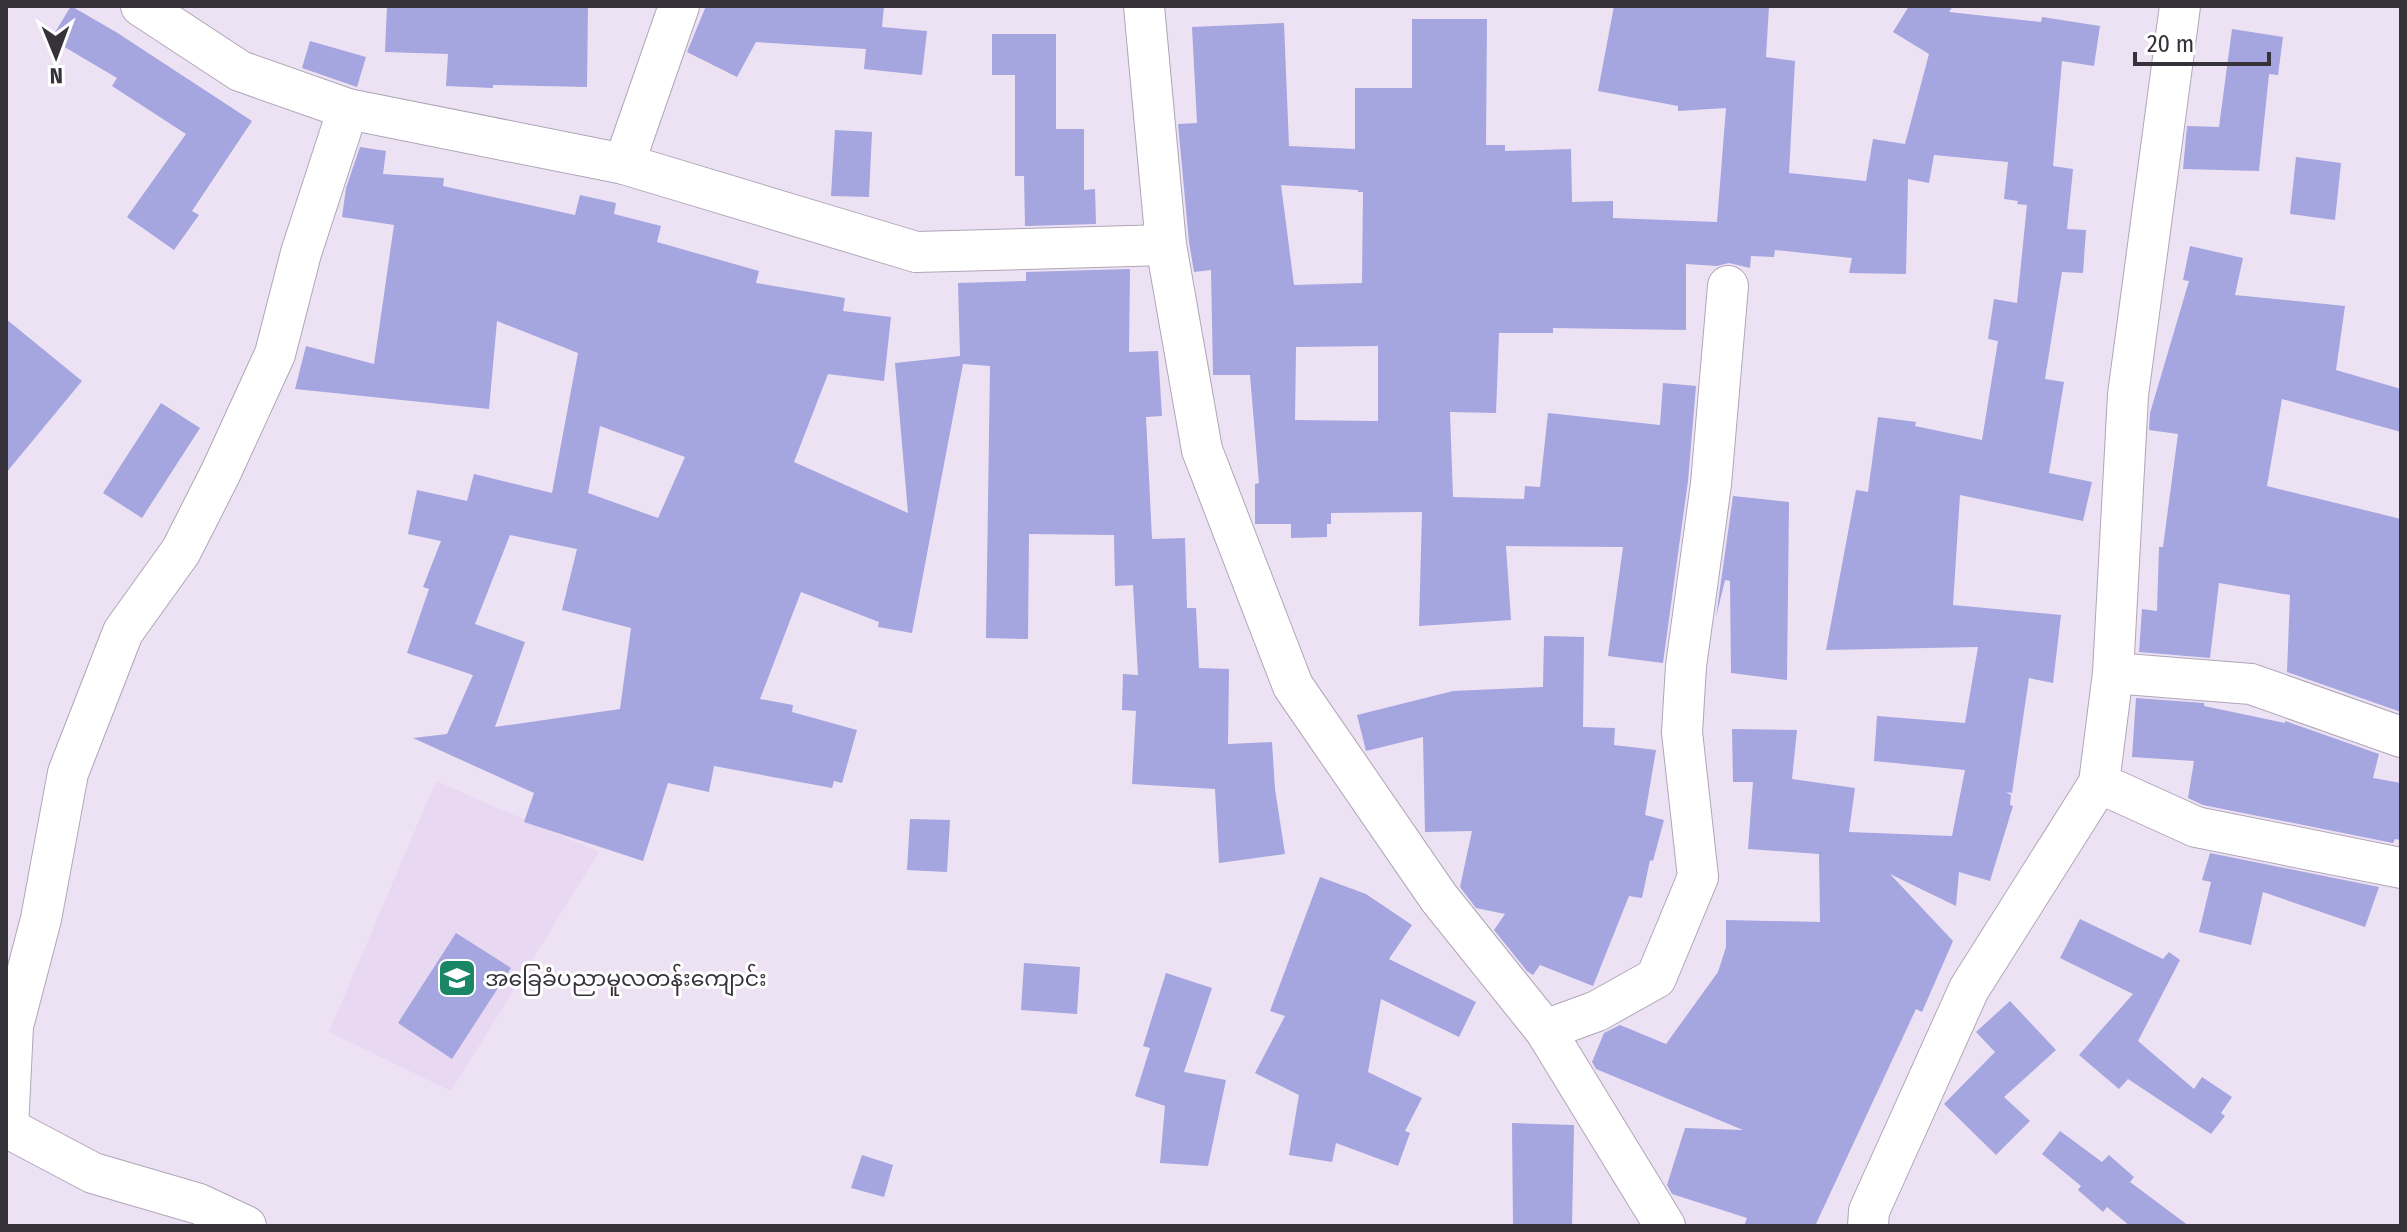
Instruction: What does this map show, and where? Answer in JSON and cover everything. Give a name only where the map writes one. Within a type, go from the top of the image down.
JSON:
[{"type":"street","points":[[141,6],[240,71],[348,109],[624,164],[916,252],[1166,245]]},
{"type":"street","points":[[624,164],[679,6]]},
{"type":"street","points":[[1144,6],[1166,245],[1202,450],[1293,686],[1439,898],[1545,1030],[1665,1226]]},
{"type":"street","points":[[1868,1226],[1869,1211],[1969,989],[2099,783],[2113,673],[2128,395],[2180,6]]},
{"type":"street","points":[[246,1226],[199,1204],[93,1173],[8,1128],[13,1026],[41,919],[68,773],[123,632],[181,551],[275,354],[301,253],[348,109]]},
{"type":"street","points":[[1545,1030],[1597,1011],[1656,978],[1698,877],[1682,732],[1686,666],[1711,484],[1728,286]]},
{"type":"street","points":[[2113,673],[2251,684],[2401,737]]},
{"type":"street","points":[[2099,783],[2196,827],[2401,868]]},
{"type":"shaded area","points":[[436,781],[599,852],[451,1091],[329,1032]]},
{"type":"building","points":[[71,6],[252,121],[192,211],[199,215],[174,250],[127,217],[186,134],[112,86],[117,78],[51,39]]},
{"type":"building","points":[[387,6],[588,6],[587,87],[446,86],[448,54],[385,52]]},
{"type":"building","points":[[706,6],[884,6],[882,27],[927,31],[922,75],[864,69],[866,49],[756,42],[737,77],[687,52]]},
{"type":"building","points":[[1614,6],[1769,6],[1766,57],[1795,61],[1789,173],[1866,181],[1873,139],[1905,144],[1929,54],[1893,32],[1909,6],[1953,6],[1949,12],[2041,22],[2042,17],[2100,26],[2094,66],[2062,61],[2053,166],[2073,169],[2067,229],[2086,230],[2083,273],[2062,272],[2045,379],[2064,382],[2049,473],[2092,482],[2083,521],[1960,495],[1953,605],[2061,615],[2053,683],[2029,678],[2012,793],[2006,792],[2011,795],[2010,805],[2013,806],[1990,881],[1959,872],[1956,906],[1890,874],[1953,941],[1922,1012],[1916,1009],[1815,1226],[1744,1226],[1747,1218],[1672,1194],[1667,1185],[1685,1128],[1743,1130],[1596,1069],[1592,1062],[1604,1033],[1620,1025],[1666,1044],[1718,972],[1726,947],[1726,920],[1820,922],[1819,854],[1748,849],[1753,782],[1733,782],[1732,729],[1797,730],[1792,779],[1855,788],[1849,832],[1952,836],[1965,770],[1874,761],[1877,716],[1965,723],[1978,647],[1826,650],[1856,490],[1868,492],[1878,417],[1916,422],[1915,426],[1982,440],[1998,341],[1988,339],[1994,299],[2017,303],[2027,205],[2004,199],[2008,162],[1934,155],[1929,183],[1908,179],[1906,274],[1849,273],[1852,258],[1775,250],[1774,257],[1751,256],[1750,268],[1729,263],[1717,266],[1686,264],[1686,330],[1553,328],[1553,333],[1499,333],[1496,413],[1450,412],[1453,497],[1524,499],[1525,486],[1540,487],[1548,413],[1660,425],[1663,383],[1696,386],[1688,481],[1663,663],[1608,656],[1623,547],[1506,546],[1511,620],[1419,626],[1422,512],[1331,513],[1327,537],[1291,538],[1291,524],[1255,524],[1255,484],[1259,483],[1250,375],[1213,375],[1211,270],[1194,272],[1178,124],[1197,123],[1192,27],[1284,23],[1289,146],[1355,149],[1355,88],[1412,88],[1412,19],[1487,19],[1486,145],[1505,145],[1505,151],[1571,149],[1572,202],[1613,201],[1613,218],[1717,222],[1726,108],[1678,111],[1678,106],[1598,91]],"holes":[[[1281,185],[1363,192],[1362,283],[1294,285]],[[1378,346],[1378,421],[1295,420],[1296,347]]]},
{"type":"building","points":[[2232,29],[2283,37],[2278,75],[2269,74],[2259,171],[2183,169],[2187,126],[2219,127]]},
{"type":"building","points":[[992,34],[1056,34],[1056,129],[1084,129],[1084,190],[1095,189],[1096,224],[1025,226],[1024,176],[1015,176],[1015,75],[992,75]]},
{"type":"building","points":[[310,41],[366,57],[357,87],[302,68]]},
{"type":"building","points":[[835,130],[872,132],[869,197],[831,196]]},
{"type":"building","points":[[360,147],[386,151],[383,174],[444,178],[443,186],[575,215],[580,195],[616,203],[614,214],[661,226],[657,242],[759,271],[756,283],[845,298],[843,311],[891,317],[884,381],[828,374],[794,462],[908,513],[895,363],[960,356],[958,283],[1026,281],[1026,272],[1130,269],[1129,352],[1158,351],[1162,416],[1146,417],[1152,539],[1185,538],[1187,608],[1196,608],[1199,668],[1229,669],[1228,744],[1272,742],[1275,789],[1285,854],[1219,863],[1215,789],[1132,784],[1136,711],[1122,710],[1123,674],[1138,675],[1133,585],[1115,586],[1114,535],[1029,534],[1028,639],[986,638],[990,366],[963,364],[912,633],[878,627],[879,622],[801,592],[760,699],[793,705],[792,712],[857,730],[842,783],[834,781],[832,788],[714,766],[709,792],[668,783],[643,861],[524,822],[534,793],[413,738],[447,734],[473,675],[407,653],[429,589],[423,587],[441,541],[408,534],[417,490],[467,501],[474,474],[552,493],[578,353],[497,321],[489,409],[295,389],[306,346],[374,364],[394,225],[342,217],[346,188]],"holes":[[[600,426],[685,457],[658,518],[588,493]],[[510,535],[577,549],[562,610],[631,628],[620,709],[495,727],[525,642],[475,624]]]},
{"type":"building","points":[[2296,157],[2341,163],[2335,220],[2290,214]]},
{"type":"building","points":[[2190,246],[2243,258],[2235,295],[2345,306],[2336,370],[2401,389],[2401,432],[2282,399],[2267,486],[2401,519],[2401,712],[2287,672],[2290,595],[2219,583],[2210,658],[2139,652],[2142,609],[2157,611],[2159,547],[2163,547],[2178,434],[2149,430],[2150,413],[2189,281],[2183,280]]},
{"type":"building","points":[[6,319],[82,381],[6,473]]},
{"type":"building","points":[[161,403],[200,428],[142,518],[103,493]]},
{"type":"building","points":[[1733,496],[1789,502],[1787,680],[1731,673],[1730,581],[1725,580],[1716,617]]},
{"type":"building","points":[[1544,636],[1584,637],[1583,727],[1615,728],[1614,745],[1656,750],[1645,815],[1664,820],[1653,861],[1650,860],[1642,898],[1629,896],[1593,986],[1540,965],[1533,975],[1527,971],[1494,930],[1505,914],[1476,908],[1460,887],[1472,831],[1425,832],[1423,737],[1366,751],[1357,715],[1453,691],[1543,687]]},
{"type":"building","points":[[2136,698],[2204,703],[2204,706],[2285,721],[2379,754],[2373,778],[2401,783],[2401,840],[2395,839],[2393,843],[2203,805],[2188,798],[2194,761],[2132,757]]},
{"type":"building","points":[[910,819],[950,820],[947,872],[907,870]]},
{"type":"building","points":[[2210,853],[2379,887],[2365,927],[2263,892],[2251,945],[2199,932],[2211,882],[2202,880]]},
{"type":"building","points":[[1320,877],[1366,894],[1412,925],[1389,959],[1476,1002],[1459,1037],[1381,999],[1368,1072],[1422,1098],[1405,1131],[1410,1133],[1398,1166],[1336,1143],[1332,1162],[1289,1155],[1299,1095],[1255,1073],[1285,1016],[1270,1011]]},
{"type":"building","points":[[2080,919],[2163,959],[2169,952],[2180,960],[2138,1041],[2194,1089],[2202,1077],[2232,1097],[2221,1113],[2225,1116],[2211,1134],[2128,1079],[2119,1089],[2079,1055],[2133,994],[2060,958]]},
{"type":"building","points":[[456,933],[511,968],[452,1059],[398,1023]]},
{"type":"building","points":[[1024,963],[1080,967],[1077,1014],[1021,1010]]},
{"type":"building","points":[[1166,973],[1212,988],[1184,1072],[1226,1080],[1208,1166],[1160,1163],[1165,1106],[1135,1096],[1150,1048],[1143,1046]]},
{"type":"building","points":[[2010,1001],[2056,1050],[2004,1097],[2030,1121],[1996,1155],[1944,1104],[1995,1052],[1976,1032]]},
{"type":"building","points":[[1512,1123],[1574,1125],[1572,1226],[1513,1226]]},
{"type":"building","points":[[2060,1131],[2102,1162],[2109,1155],[2134,1177],[2130,1182],[2189,1226],[2130,1226],[2107,1207],[2103,1212],[2078,1190],[2081,1186],[2042,1154]]},
{"type":"building","points":[[862,1155],[893,1165],[884,1197],[851,1188]]},
{"type":"place","name":"အခြေခံပညာမူလတန်းကျောင်း","points":[[457,978]]}]
